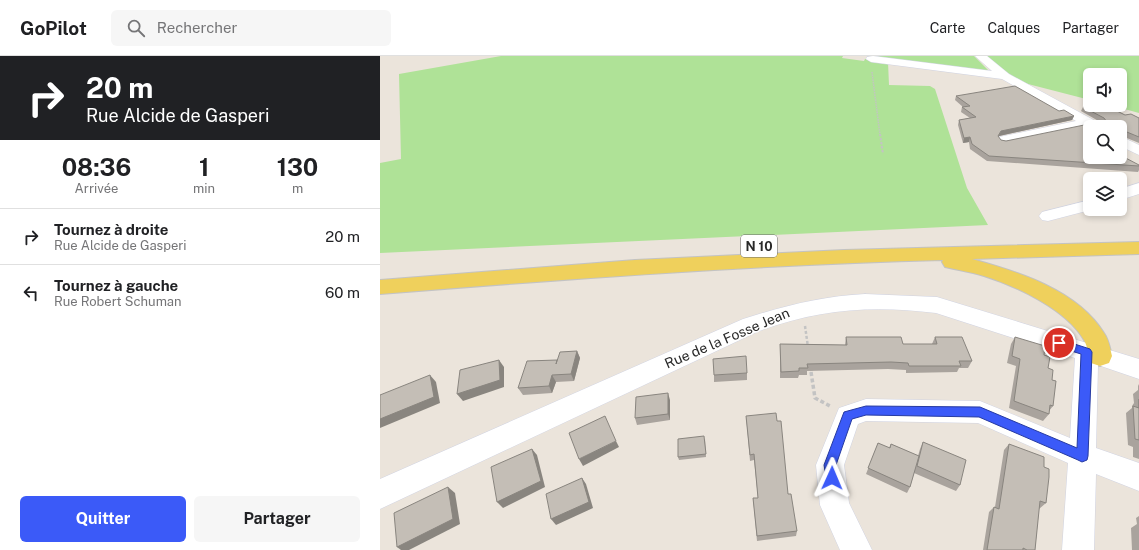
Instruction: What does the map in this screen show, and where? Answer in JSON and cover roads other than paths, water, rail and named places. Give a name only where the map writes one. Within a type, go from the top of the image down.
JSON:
[{"type":"main road","name":"N 10","points":[[380,272],[618,254],[798,244],[1139,235]]},
{"type":"main road","name":"N 10","points":[[380,287],[635,267],[821,258],[1139,248]]},
{"type":"main road","points":[[821,258],[843,261],[939,260],[961,262],[1004,275],[1034,288],[1077,316],[1094,334],[1100,349],[1093,354]]},
{"type":"street","points":[[980,56],[1005,76],[1084,120]]},
{"type":"street","points":[[871,59],[1005,76]]},
{"type":"street","points":[[1004,140],[1083,127]]},
{"type":"street","points":[[1127,144],[1139,151]]},
{"type":"street","points":[[1127,192],[1139,188]]},
{"type":"street","points":[[1048,216],[1083,207]]},
{"type":"street","name":"Rue de la Fosse Jean","points":[[380,494],[751,325],[802,308],[864,300],[914,302],[937,305],[1139,369]]},
{"type":"street","points":[[1078,550],[1082,456],[1093,354]]},
{"type":"street","points":[[856,550],[835,505],[830,465],[848,416],[866,410],[980,412],[1082,456],[1139,477]]}]
